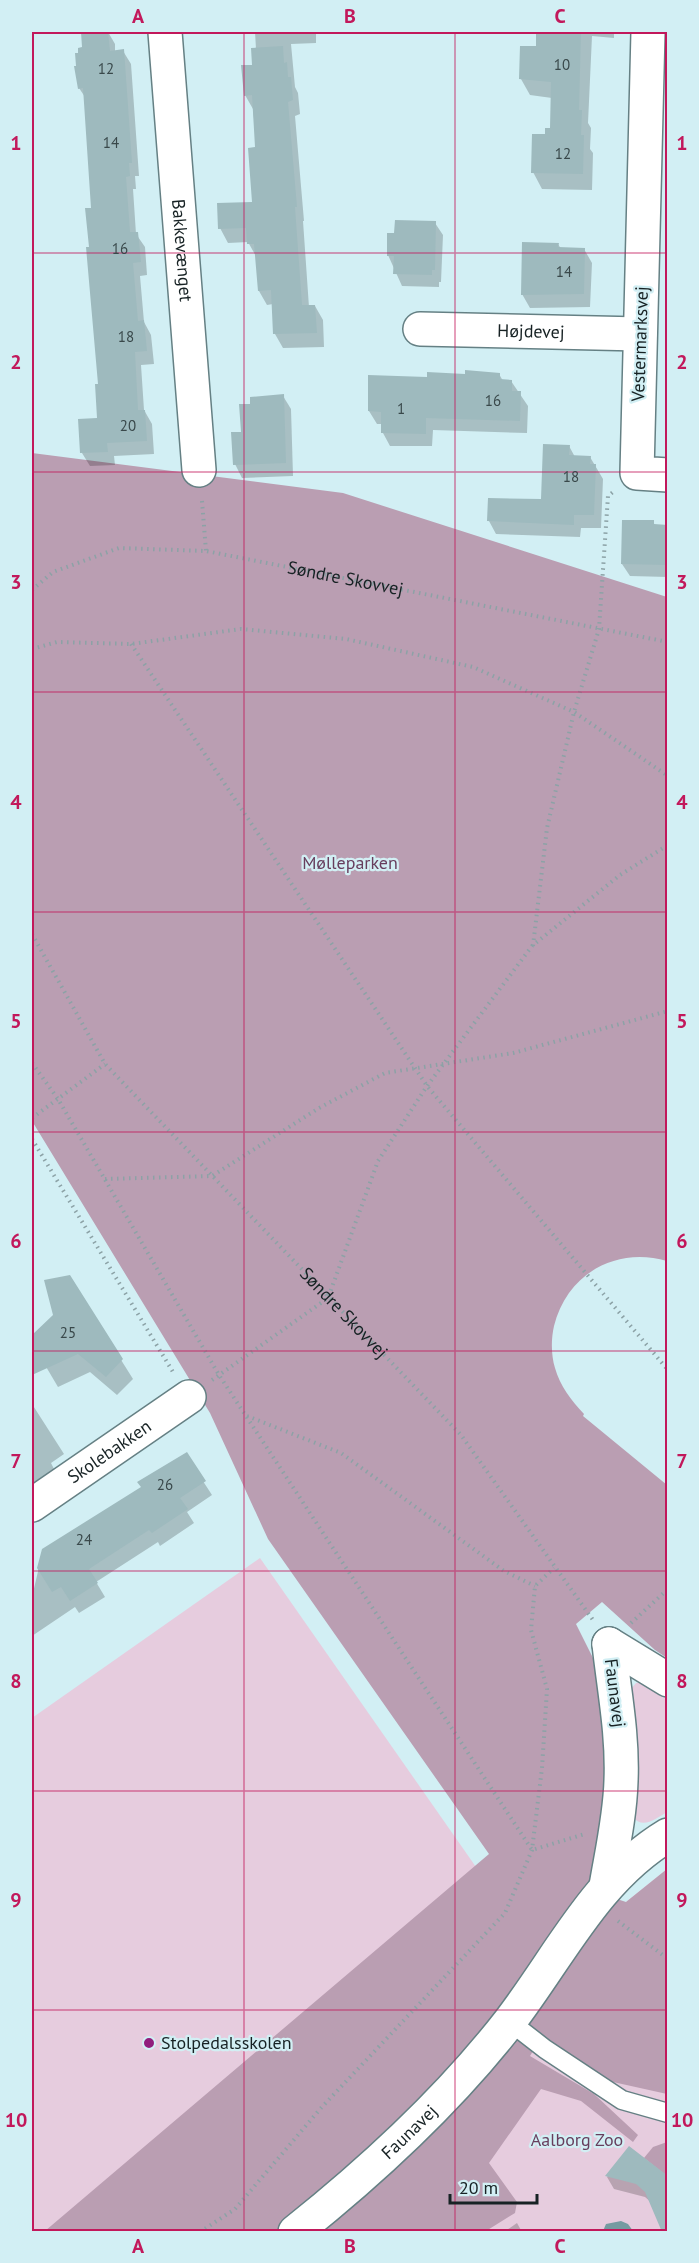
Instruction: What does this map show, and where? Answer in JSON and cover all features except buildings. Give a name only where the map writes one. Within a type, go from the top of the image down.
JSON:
[{"type":"street","name":"Bakkevænget","points":[[165,32],[199,470]]},
{"type":"street","name":"Vestermarksvej","points":[[648,32],[656,185],[640,334],[652,474]]},
{"type":"street","name":"Højdevej","points":[[420,329],[640,334]]},
{"type":"street","name":"Skolebakken","points":[[32,1505],[189,1397]]},
{"type":"street","points":[[609,1644],[668,1680]]},
{"type":"street","name":"Faunavej","points":[[599,1894],[617,1825],[621,1782],[621,1732],[609,1644]]},
{"type":"street","name":"Faunavej","points":[[295,2232],[345,2192],[427,2116],[509,2021],[599,1894],[635,1858],[668,1835]]},
{"type":"lane","points":[[509,2021],[544,2049],[622,2100],[668,2113]]},
{"type":"path","points":[[199,470],[206,551]]},
{"type":"path","points":[[532,946],[547,828],[574,712],[600,628],[608,496],[652,474]]},
{"type":"path","name":"Søndre Skovvej","points":[[32,590],[53,572],[119,548],[206,551],[668,642]]},
{"type":"path","points":[[32,650],[57,642],[131,644],[241,630],[346,639],[473,667],[574,712],[668,776]]},
{"type":"path","points":[[131,644],[427,1086],[668,1370]]},
{"type":"path","points":[[32,1139],[189,1397],[328,1298],[378,1161],[427,1086],[532,946],[620,875],[668,845]]},
{"type":"path","name":"Søndre Skovvej","points":[[32,934],[105,1064],[461,1435],[609,1644]]},
{"type":"path","points":[[105,1179],[212,1176],[319,1108],[385,1073],[442,1066],[513,1053],[668,1011]]},
{"type":"path","points":[[32,1063],[58,1099],[219,1375],[532,1850]]},
{"type":"path","points":[[32,1118],[105,1064]]},
{"type":"path","points":[[246,1416],[340,1453],[504,1570],[535,1586]]},
{"type":"path","points":[[200,2232],[235,2209],[321,2108],[505,1912],[532,1850],[542,1768],[548,1689],[531,1630],[535,1586],[554,1568]]},
{"type":"path","points":[[609,1644],[668,1589]]},
{"type":"path","points":[[532,1850],[617,1825]]},
{"type":"path","points":[[599,1894],[668,1959]]},
{"type":"green space","name":"Mølleparken","points":[[32,453],[343,493],[667,597],[667,1261],[648,1257],[630,1258],[612,1261],[596,1268],[570,1292],[560,1308],[554,1326],[552,1347],[557,1375],[570,1398],[584,1414],[583,1416],[667,1485],[667,1658],[602,1602],[576,1624],[593,1658],[607,1740],[605,1818],[587,1889],[626,1902],[667,1869],[667,2094],[595,2078],[541,2038],[530,2056],[594,2094],[638,2135],[633,2142],[581,2101],[541,2089],[489,2163],[517,2202],[515,2213],[486,2231],[45,2231],[489,1854],[268,1539],[210,1413],[32,1121]]},
{"type":"green space","name":"Stolpedalsskolen","points":[[260,1558],[476,1867],[45,2232],[32,2231],[32,1718]]},
{"type":"green space","points":[[642,1682],[667,1700],[667,1812],[645,1823],[633,1817],[630,1690],[636,1683]]},
{"type":"green space","name":"Aalborg Zoo","points":[[667,1869],[667,2231],[360,2232],[378,2218],[526,2061],[626,1902]]},
{"type":"green space","points":[[667,2142],[667,2176],[644,2158],[653,2147]]},
{"type":"water","points":[[621,2221],[628,2224],[633,2231],[603,2231],[606,2224]]},
{"type":"place","name":"Stolpedalsskolen","points":[[149,2043]]}]
